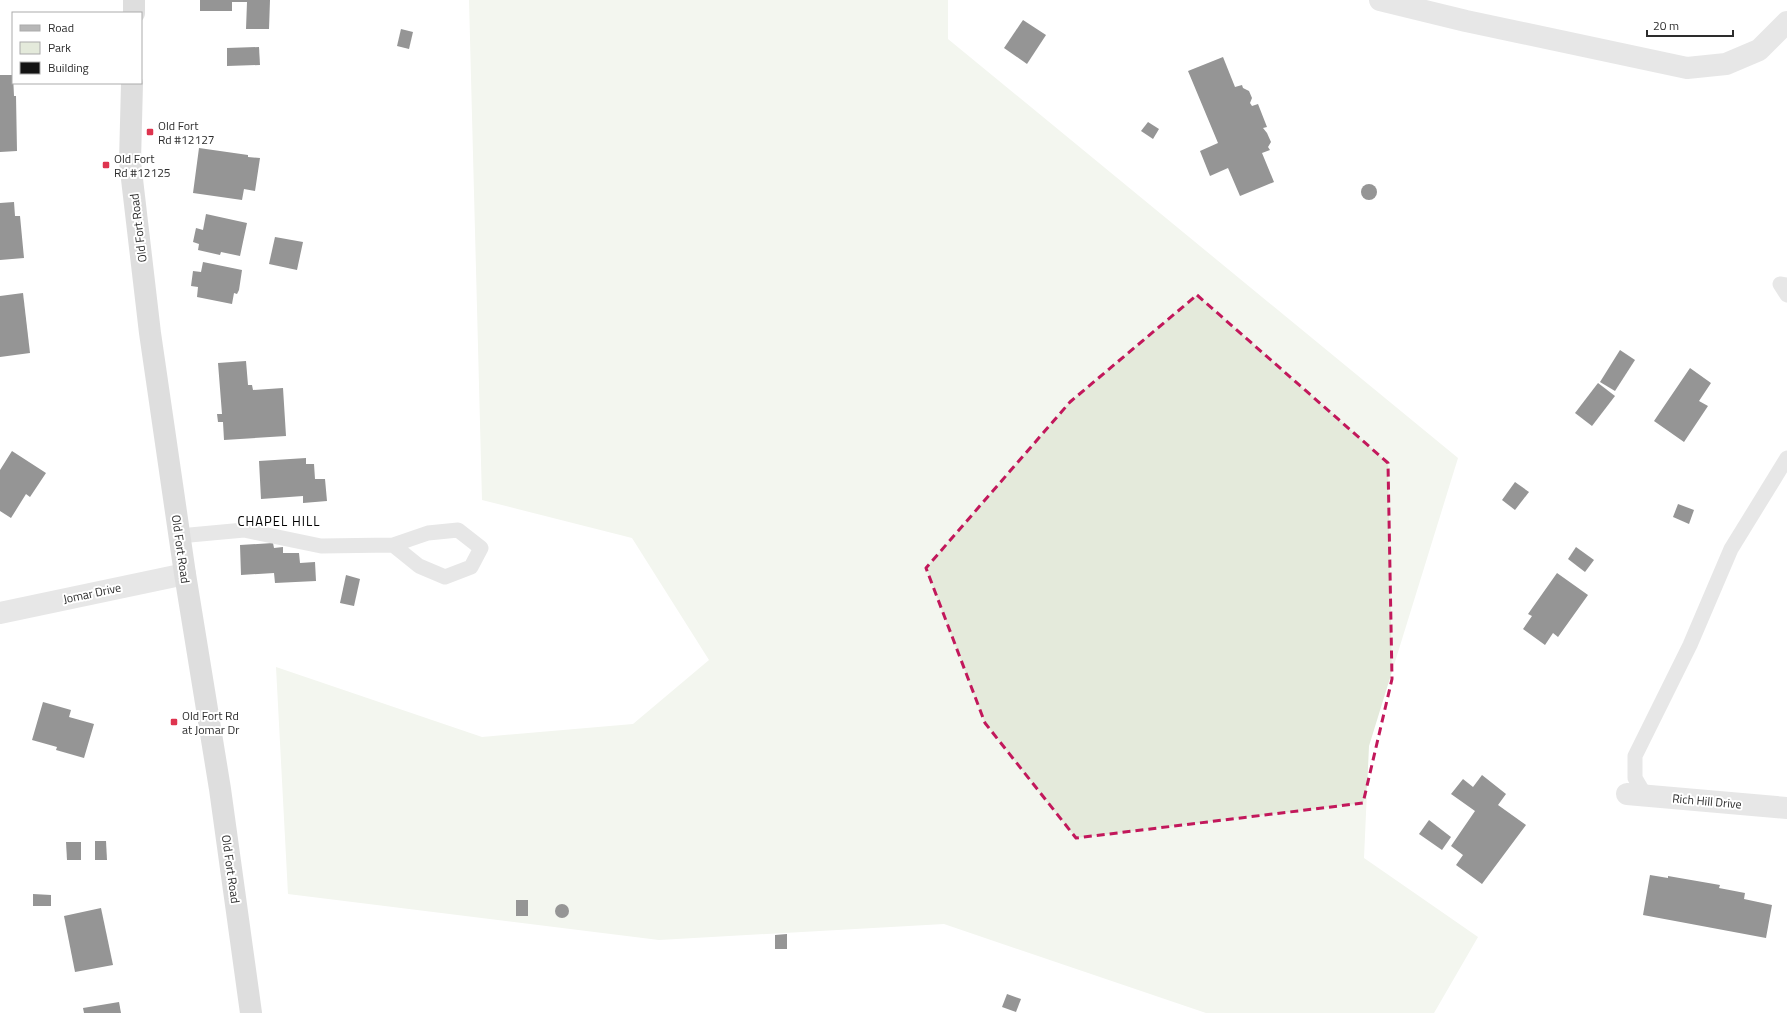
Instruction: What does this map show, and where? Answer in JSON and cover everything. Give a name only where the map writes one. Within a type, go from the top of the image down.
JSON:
[{"type":"main road","points":[[134,0],[134,12]]},
{"type":"main road","name":"Old Fort Road","points":[[132,84],[130,162],[150,333],[179,536],[220,789],[251,1013]]},
{"type":"street","points":[[1380,0],[1473,23],[1687,68],[1726,64],[1759,50],[1787,22]]},
{"type":"street","name":"Jomar Drive","points":[[0,613],[185,574]]},
{"type":"street","name":"Rich Hill Drive","points":[[1636,794],[1787,808]]},
{"type":"lane","points":[[1787,285],[1780,284],[1787,295]]},
{"type":"lane","points":[[1636,794],[1635,756],[1690,645],[1731,549],[1787,458]]},
{"type":"lane","points":[[179,536],[244,530],[321,546],[393,545],[428,533],[458,530],[480,548],[471,567],[445,577],[419,566],[393,545]]},
{"type":"highlighted area","points":[[1197,295],[1388,463],[1392,679],[1363,803],[1076,838],[985,723],[926,568],[1070,402]]},
{"type":"green space","points":[[469,0],[948,0],[948,39],[1458,458],[1369,746],[1364,858],[1478,937],[1434,1013],[1206,1013],[944,924],[659,940],[288,894],[276,667],[482,737],[633,724],[709,660],[632,538],[482,500]]},
{"type":"building","points":[[200,0],[270,0],[269,29],[246,29],[247,2],[232,2],[232,11],[200,11]]},
{"type":"building","points":[[1023,20],[1046,35],[1027,64],[1004,48]]},
{"type":"building","points":[[401,29],[413,32],[409,49],[397,46]]},
{"type":"building","points":[[259,47],[260,65],[227,66],[227,48]]},
{"type":"building","points":[[1223,57],[1235,87],[1242,85],[1243,88],[1249,91],[1252,98],[1250,103],[1252,106],[1258,104],[1267,127],[1263,128],[1271,142],[1268,147],[1270,150],[1262,153],[1274,182],[1240,196],[1228,168],[1210,176],[1200,151],[1218,143],[1188,71]]},
{"type":"building","points":[[0,75],[12,75],[14,96],[16,96],[17,151],[0,152]]},
{"type":"building","points":[[1148,122],[1159,129],[1153,139],[1141,131]]},
{"type":"building","points":[[199,148],[260,158],[255,191],[244,189],[242,200],[193,193]]},
{"type":"building","points":[[1369,184],[1375,186],[1377,192],[1375,198],[1369,200],[1363,198],[1361,192],[1363,186]]},
{"type":"building","points":[[14,202],[15,216],[20,216],[24,258],[0,260],[0,203]]},
{"type":"building","points":[[206,214],[247,223],[240,256],[221,252],[220,255],[198,250],[199,244],[193,242],[196,228],[203,230]]},
{"type":"building","points":[[275,237],[303,242],[297,270],[269,264]]},
{"type":"building","points":[[203,262],[242,270],[239,290],[237,294],[234,293],[232,304],[197,297],[198,287],[191,286],[193,271],[201,272]]},
{"type":"building","points":[[23,293],[30,353],[0,357],[0,296]]},
{"type":"building","points":[[1620,350],[1635,360],[1615,391],[1600,382]]},
{"type":"building","points":[[246,361],[248,385],[252,385],[253,390],[283,388],[286,436],[224,440],[223,422],[218,422],[217,414],[222,414],[218,363]]},
{"type":"building","points":[[1690,368],[1711,383],[1699,401],[1708,406],[1684,442],[1654,421]]},
{"type":"building","points":[[1598,383],[1615,396],[1592,426],[1575,413]]},
{"type":"building","points":[[12,451],[46,473],[30,497],[26,494],[11,518],[0,511],[0,470]]},
{"type":"building","points":[[306,458],[306,464],[314,464],[315,479],[325,479],[327,501],[303,503],[303,496],[261,499],[259,461]]},
{"type":"building","points":[[1515,482],[1529,492],[1515,510],[1502,500]]},
{"type":"building","points":[[1678,504],[1694,510],[1689,524],[1673,517]]},
{"type":"building","points":[[273,543],[274,548],[283,547],[283,553],[299,553],[300,563],[315,562],[316,581],[275,583],[274,573],[241,575],[240,545]]},
{"type":"building","points":[[1576,547],[1594,560],[1585,572],[1568,559]]},
{"type":"building","points":[[1557,573],[1588,595],[1558,637],[1553,633],[1545,645],[1523,629],[1532,616],[1528,614]]},
{"type":"building","points":[[346,575],[360,579],[354,606],[340,603]]},
{"type":"building","points":[[43,702],[71,710],[69,717],[94,724],[84,758],[56,750],[57,747],[32,740]]},
{"type":"building","points":[[1482,775],[1506,794],[1498,805],[1526,825],[1482,884],[1456,865],[1463,855],[1451,846],[1475,811],[1451,794],[1463,779],[1473,787]]},
{"type":"building","points":[[1429,820],[1451,837],[1442,850],[1419,834]]},
{"type":"building","points":[[95,841],[106,841],[107,860],[95,860]]},
{"type":"building","points":[[66,842],[81,842],[81,860],[67,860]]},
{"type":"building","points":[[1650,875],[1668,878],[1668,876],[1720,885],[1719,888],[1745,893],[1744,899],[1772,905],[1766,938],[1643,915]]},
{"type":"building","points":[[33,894],[51,895],[51,906],[33,906]]},
{"type":"building","points":[[516,900],[528,900],[528,916],[516,916]]},
{"type":"building","points":[[562,904],[567,906],[569,911],[567,916],[562,918],[557,916],[555,911],[557,906]]},
{"type":"building","points":[[101,908],[113,965],[75,972],[64,916]]},
{"type":"building","points":[[787,934],[787,949],[775,949],[775,935]]},
{"type":"building","points":[[1007,994],[1021,999],[1016,1012],[1002,1007]]},
{"type":"building","points":[[119,1002],[121,1013],[84,1013],[83,1008]]},
{"type":"place","name":"Old Fort Rd #12127","points":[[150,132]]},
{"type":"place","name":"Old Fort Rd #12125","points":[[106,165]]},
{"type":"place","name":"Old Fort Rd at Jomar Dr","points":[[174,722]]},
{"type":"district","name":"CHAPEL HILL","points":[[279,521]]}]
